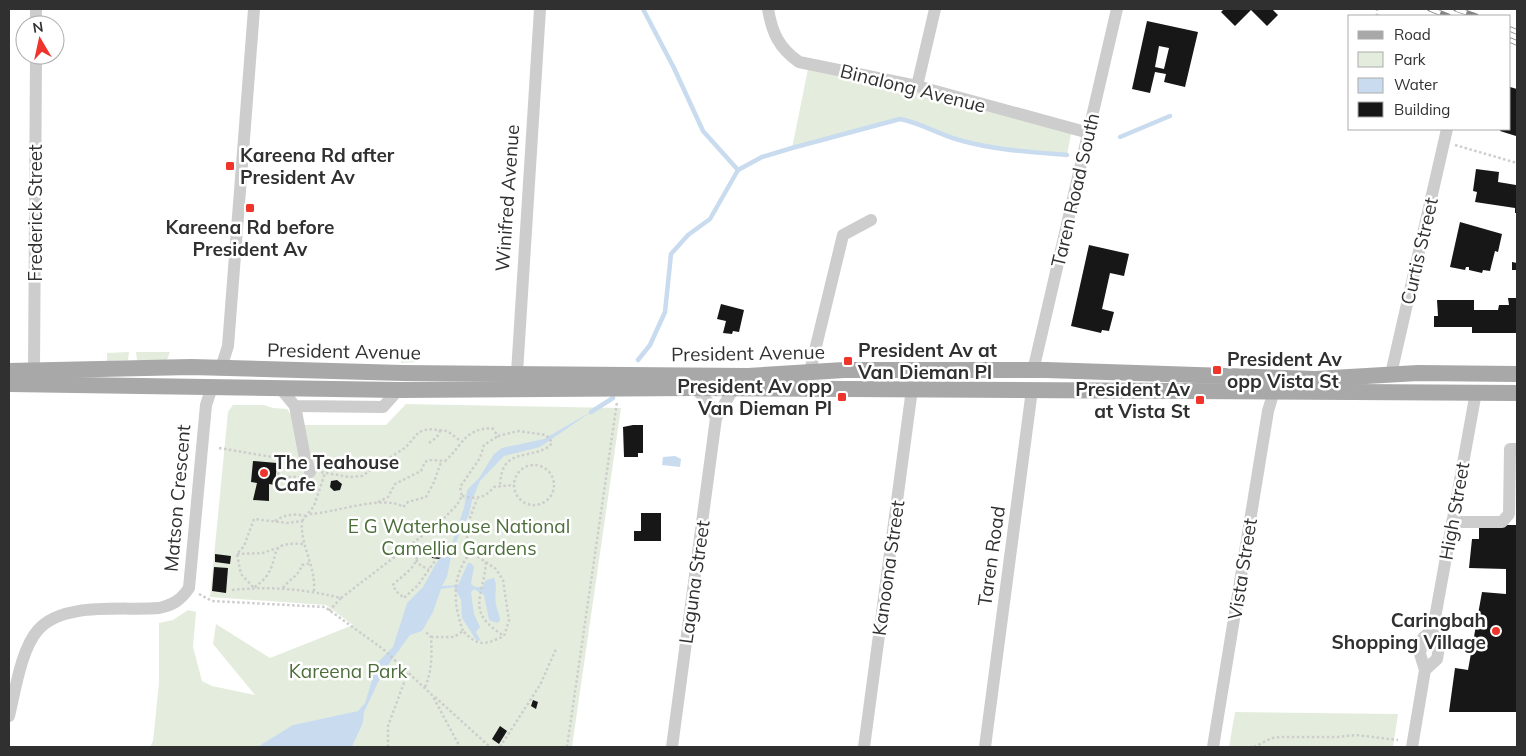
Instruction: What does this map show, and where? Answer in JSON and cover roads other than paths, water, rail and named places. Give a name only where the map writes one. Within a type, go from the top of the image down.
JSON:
[{"type":"main road","name":"President Avenue","points":[[9,371],[133,367],[337,372],[748,376],[810,371],[1114,371],[1243,378],[1330,378],[1391,374],[1517,374]]},
{"type":"main road","name":"Matson Crescent","points":[[212,387],[221,368]]},
{"type":"main road","points":[[808,388],[810,371]]},
{"type":"main road","name":"Taren Road","points":[[1032,390],[1033,371]]},
{"type":"main road","name":"Winifred Avenue","points":[[517,373],[518,390]]},
{"type":"main road","points":[[1386,392],[1391,374]]},
{"type":"main road","points":[[1476,392],[1478,374]]},
{"type":"main road","name":"President Avenue","points":[[9,384],[398,390],[808,388],[1517,393]]},
{"type":"street","points":[[221,368],[228,349],[254,9]]},
{"type":"street","name":"Winifred Avenue","points":[[517,373],[540,9]]},
{"type":"street","name":"Binalong Avenue","points":[[768,9],[775,38],[786,53],[799,62],[917,86],[1090,134]]},
{"type":"street","points":[[917,86],[935,9]]},
{"type":"street","name":"Taren Road South","points":[[1033,371],[1090,134],[1117,9]]},
{"type":"street","name":"Frederick Street","points":[[34,371],[36,65]]},
{"type":"street","name":"Curtis Street","points":[[1391,374],[1447,130]]},
{"type":"street","points":[[810,371],[843,235],[871,220]]},
{"type":"street","name":"Matson Crescent","points":[[9,716],[30,643],[37,630],[47,621],[66,612],[82,610],[159,608],[171,605],[186,594],[189,588],[206,405],[212,387]]},
{"type":"street","points":[[695,388],[708,402],[716,418]]},
{"type":"street","name":"Laguna Street","points":[[672,747],[716,418],[734,388]]},
{"type":"street","points":[[281,389],[295,406],[304,453],[310,472]]},
{"type":"street","name":"Kanoona Street","points":[[864,747],[912,389]]},
{"type":"street","points":[[295,406],[383,407],[398,390]]},
{"type":"street","name":"Taren Road","points":[[985,747],[1032,390]]},
{"type":"street","name":"Vista Street","points":[[1213,747],[1268,411],[1274,392]]},
{"type":"street","name":"High Street","points":[[1412,747],[1425,670],[1420,654],[1423,638],[1433,629],[1476,392]]},
{"type":"street","points":[[1452,522],[1502,522],[1509,511],[1510,449],[1517,449]]},
{"type":"water","points":[[594,410],[540,447],[504,456],[480,481],[472,500],[469,515],[460,531],[451,557],[447,577],[442,586],[458,585],[468,563],[471,563],[474,567],[471,584],[475,587],[482,587],[486,580],[494,578],[500,619],[497,623],[489,620],[484,595],[474,589],[471,592],[474,614],[480,627],[476,632],[481,641],[476,640],[462,618],[461,600],[454,587],[441,589],[433,612],[422,631],[410,635],[383,672],[364,712],[363,723],[352,747],[257,747],[293,725],[358,711],[365,703],[377,663],[393,647],[407,603],[423,587],[435,565],[452,543],[464,508],[467,490],[479,478],[494,454],[502,448],[544,439]]},
{"type":"water","points":[[675,456],[681,459],[680,467],[662,465],[663,457]]},
{"type":"waterway","points":[[643,9],[674,68],[703,131],[738,170]]},
{"type":"waterway","points":[[1120,137],[1170,116]]},
{"type":"waterway","points":[[638,360],[650,345],[665,312],[671,254],[688,235],[710,219],[738,170],[762,157],[900,119],[951,138],[985,146],[1067,155]]},
{"type":"waterway","points":[[591,412],[613,398]]},
{"type":"railway","points":[[1430,9],[1445,15]]},
{"type":"railway","points":[[1456,9],[1473,15]]},
{"type":"railway","points":[[1511,29],[1517,32]]},
{"type":"railway","points":[[1511,40],[1517,43]]},
{"type":"place","name":"Kareena Rd after President Av","points":[[230,166]]},
{"type":"place","name":"Kareena Rd before President Av","points":[[250,208]]},
{"type":"place","name":"President Av at Van Dieman Pl","points":[[848,361]]},
{"type":"place","name":"President Av opp Vista St","points":[[1217,370]]},
{"type":"place","name":"President Av opp Van Dieman Pl","points":[[842,397]]},
{"type":"place","name":"President Av at Vista St","points":[[1200,400]]},
{"type":"place","name":"The Teahouse Cafe","points":[[264,473]]},
{"type":"place","name":"Caringbah Shopping Village","points":[[1496,631]]},
{"type":"park label","name":"E G Waterhouse National Camellia Gardens","points":[[459,537]]},
{"type":"park label","name":"Kareena Park","points":[[348,671]]}]
